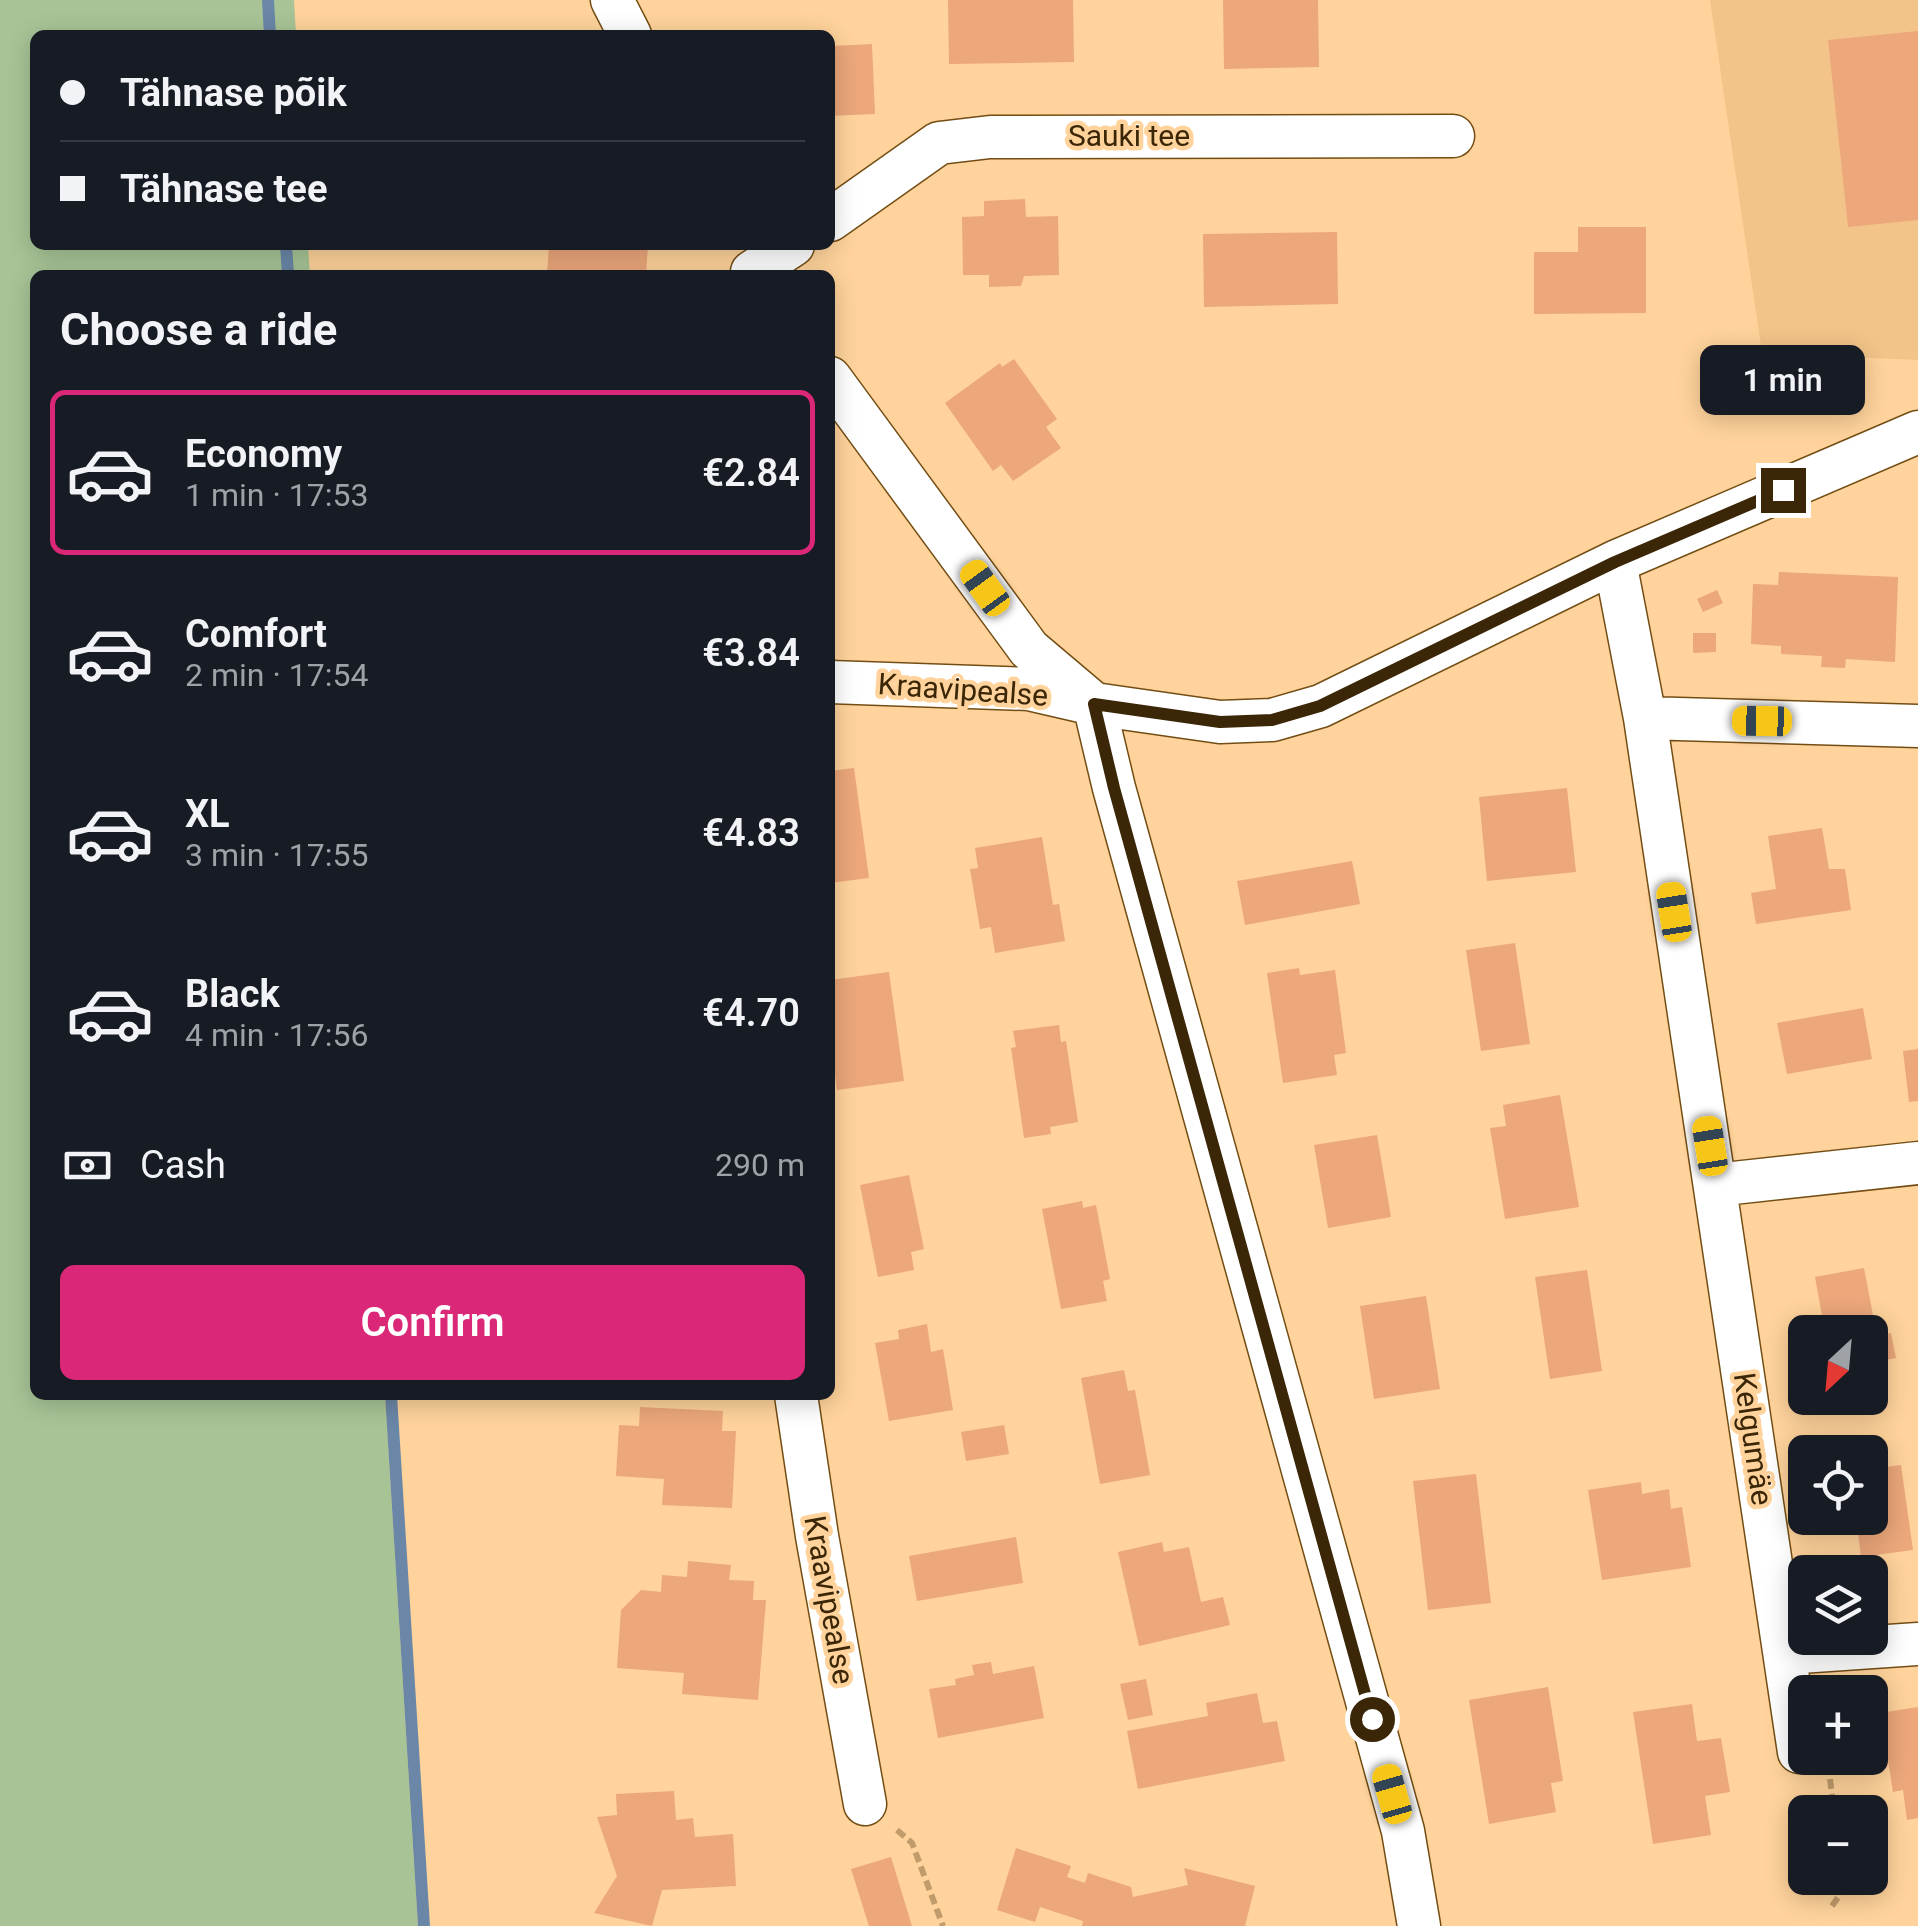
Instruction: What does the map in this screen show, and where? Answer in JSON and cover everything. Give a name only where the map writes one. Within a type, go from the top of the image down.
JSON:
[{"type":"street","points":[[612,0],[627,30]]},
{"type":"street","name":"Sauki tee","points":[[835,216],[939,143],[990,137],[1453,136]]},
{"type":"street","points":[[748,264],[781,250]]},
{"type":"street","points":[[835,385],[1029,649],[1094,704],[1403,1831],[1418,1926]]},
{"type":"street","name":"Kraavipealse","points":[[835,682],[1029,689],[1094,704],[1220,722],[1272,720],[1320,706],[1615,562],[1918,432]]},
{"type":"street","name":"Kelgumäe","points":[[1615,562],[1645,718],[1790,1675]]},
{"type":"street","points":[[1645,718],[1918,726]]},
{"type":"street","points":[[1715,1185],[1918,1163]]},
{"type":"street","name":"Kraavipealse","points":[[797,1400],[817,1536],[866,1804]]},
{"type":"street","points":[[1784,1653],[1918,1644]]},
{"type":"path","points":[[866,1804],[912,1843],[942,1926]]},
{"type":"path","points":[[1832,1906],[1840,1895]]},
{"type":"shaded area","points":[[1710,0],[1918,0],[1918,360],[1762,353]]},
{"type":"green space","points":[[0,0],[294,0],[296,30],[30,30],[30,250],[308,250],[310,270],[30,270],[30,1400],[385,1400],[418,1926],[0,1926]]},
{"type":"building","points":[[948,0],[1073,0],[1074,62],[949,64]]},
{"type":"building","points":[[1223,0],[1318,0],[1319,67],[1224,69]]},
{"type":"building","points":[[1918,31],[1918,220],[1848,227],[1828,40]]},
{"type":"building","points":[[872,44],[875,114],[835,116],[835,46]]},
{"type":"building","points":[[1025,199],[1026,217],[1058,216],[1059,275],[1024,276],[1021,286],[989,287],[989,275],[963,275],[962,217],[984,216],[984,201]]},
{"type":"building","points":[[1578,227],[1646,227],[1646,313],[1534,314],[1534,252],[1578,252]]},
{"type":"building","points":[[1337,232],[1338,304],[1204,307],[1203,234]]},
{"type":"building","points":[[549,250],[648,250],[646,270],[547,270]]},
{"type":"building","points":[[1014,359],[1057,419],[1046,427],[1061,448],[1013,481],[1001,465],[993,471],[945,403],[1000,363],[1002,367]]},
{"type":"building","points":[[1779,572],[1898,577],[1895,662],[1846,659],[1845,668],[1821,667],[1822,656],[1781,654],[1781,646],[1751,644],[1753,584],[1778,585]]},
{"type":"building","points":[[1717,590],[1723,603],[1703,612],[1697,599]]},
{"type":"building","points":[[1693,633],[1716,633],[1716,652],[1693,653]]},
{"type":"building","points":[[854,768],[869,878],[835,882],[835,770]]},
{"type":"building","points":[[1567,788],[1576,872],[1487,881],[1479,797]]},
{"type":"building","points":[[1822,828],[1829,869],[1845,869],[1851,910],[1756,924],[1751,893],[1776,889],[1768,836]]},
{"type":"building","points":[[1042,837],[1053,905],[1059,904],[1065,941],[995,953],[991,927],[980,929],[970,869],[978,868],[975,848]]},
{"type":"building","points":[[1352,861],[1360,904],[1245,925],[1237,881]]},
{"type":"building","points":[[1515,943],[1530,1044],[1481,1051],[1466,950]]},
{"type":"building","points":[[1299,968],[1300,975],[1335,970],[1346,1053],[1334,1055],[1337,1075],[1283,1083],[1267,973]]},
{"type":"building","points":[[889,972],[904,1081],[837,1090],[835,979]]},
{"type":"building","points":[[1863,1008],[1872,1059],[1787,1074],[1777,1023]]},
{"type":"building","points":[[1059,1025],[1061,1042],[1066,1041],[1078,1122],[1050,1127],[1051,1134],[1024,1138],[1011,1048],[1016,1047],[1013,1031]]},
{"type":"building","points":[[1918,1049],[1918,1101],[1909,1102],[1903,1051]]},
{"type":"building","points":[[1560,1095],[1579,1207],[1505,1219],[1490,1128],[1506,1126],[1503,1105]]},
{"type":"building","points":[[1377,1135],[1391,1217],[1328,1228],[1314,1145]]},
{"type":"building","points":[[909,1175],[924,1249],[911,1252],[914,1270],[878,1277],[860,1185]]},
{"type":"building","points":[[1082,1201],[1083,1208],[1096,1205],[1110,1279],[1103,1281],[1107,1301],[1061,1309],[1042,1209]]},
{"type":"building","points":[[1864,1268],[1873,1315],[1822,1315],[1815,1277]]},
{"type":"building","points":[[1587,1270],[1602,1371],[1550,1379],[1535,1277]]},
{"type":"building","points":[[1426,1296],[1440,1389],[1374,1399],[1360,1306]]},
{"type":"building","points":[[927,1324],[931,1352],[943,1349],[953,1410],[889,1421],[875,1343],[899,1339],[898,1330]]},
{"type":"building","points":[[1891,1333],[1896,1358],[1888,1360],[1888,1334]]},
{"type":"building","points":[[1124,1370],[1128,1391],[1135,1390],[1150,1475],[1100,1484],[1081,1378]]},
{"type":"building","points":[[640,1407],[723,1411],[722,1431],[736,1431],[732,1508],[662,1505],[664,1479],[616,1476],[619,1425],[639,1426]]},
{"type":"building","points":[[1004,1425],[1009,1454],[966,1461],[961,1432]]},
{"type":"building","points":[[1901,1465],[1913,1550],[1861,1555],[1858,1535],[1888,1535],[1888,1467]]},
{"type":"building","points":[[1476,1474],[1491,1603],[1428,1610],[1413,1481]]},
{"type":"building","points":[[1641,1482],[1642,1494],[1669,1489],[1671,1509],[1682,1507],[1691,1567],[1602,1580],[1588,1490]]},
{"type":"building","points":[[1016,1537],[1023,1583],[917,1601],[909,1556]]},
{"type":"building","points":[[1162,1542],[1164,1552],[1189,1547],[1201,1602],[1223,1597],[1230,1625],[1139,1646],[1118,1552]]},
{"type":"building","points":[[688,1561],[731,1565],[729,1580],[754,1581],[753,1600],[766,1600],[758,1700],[682,1694],[684,1673],[617,1668],[621,1610],[641,1590],[661,1592],[662,1575],[687,1577]]},
{"type":"building","points":[[991,1662],[993,1674],[1034,1666],[1044,1718],[938,1738],[929,1689],[956,1685],[955,1679],[974,1675],[972,1665]]},
{"type":"building","points":[[1146,1679],[1153,1715],[1128,1720],[1120,1684]]},
{"type":"building","points":[[1548,1687],[1563,1781],[1551,1783],[1556,1812],[1489,1824],[1469,1700]]},
{"type":"building","points":[[1257,1693],[1263,1723],[1277,1721],[1285,1761],[1138,1789],[1127,1731],[1208,1716],[1206,1703]]},
{"type":"building","points":[[1692,1704],[1697,1741],[1721,1738],[1730,1792],[1705,1796],[1711,1835],[1653,1844],[1633,1712]]},
{"type":"building","points":[[1918,1707],[1918,1818],[1907,1820],[1903,1790],[1893,1792],[1888,1712]]},
{"type":"building","points":[[674,1791],[676,1820],[693,1818],[695,1837],[733,1834],[736,1886],[662,1890],[652,1926],[594,1913],[617,1876],[597,1817],[617,1815],[616,1794]]},
{"type":"building","points":[[1016,1848],[1071,1866],[1067,1877],[1085,1883],[1088,1873],[1131,1887],[1133,1897],[1188,1885],[1184,1868],[1255,1886],[1245,1926],[1082,1926],[1083,1921],[1040,1907],[1035,1922],[997,1910]]},
{"type":"building","points":[[891,1857],[912,1926],[869,1926],[851,1869]]},
{"type":"waterway","points":[[268,0],[270,30]]},
{"type":"waterway","points":[[286,250],[288,270]]},
{"type":"waterway","points":[[391,1400],[424,1926]]},
{"type":"route","points":[[1372,1719],[1094,704],[1220,722],[1272,720],[1320,706],[1615,562],[1783,490]]}]
